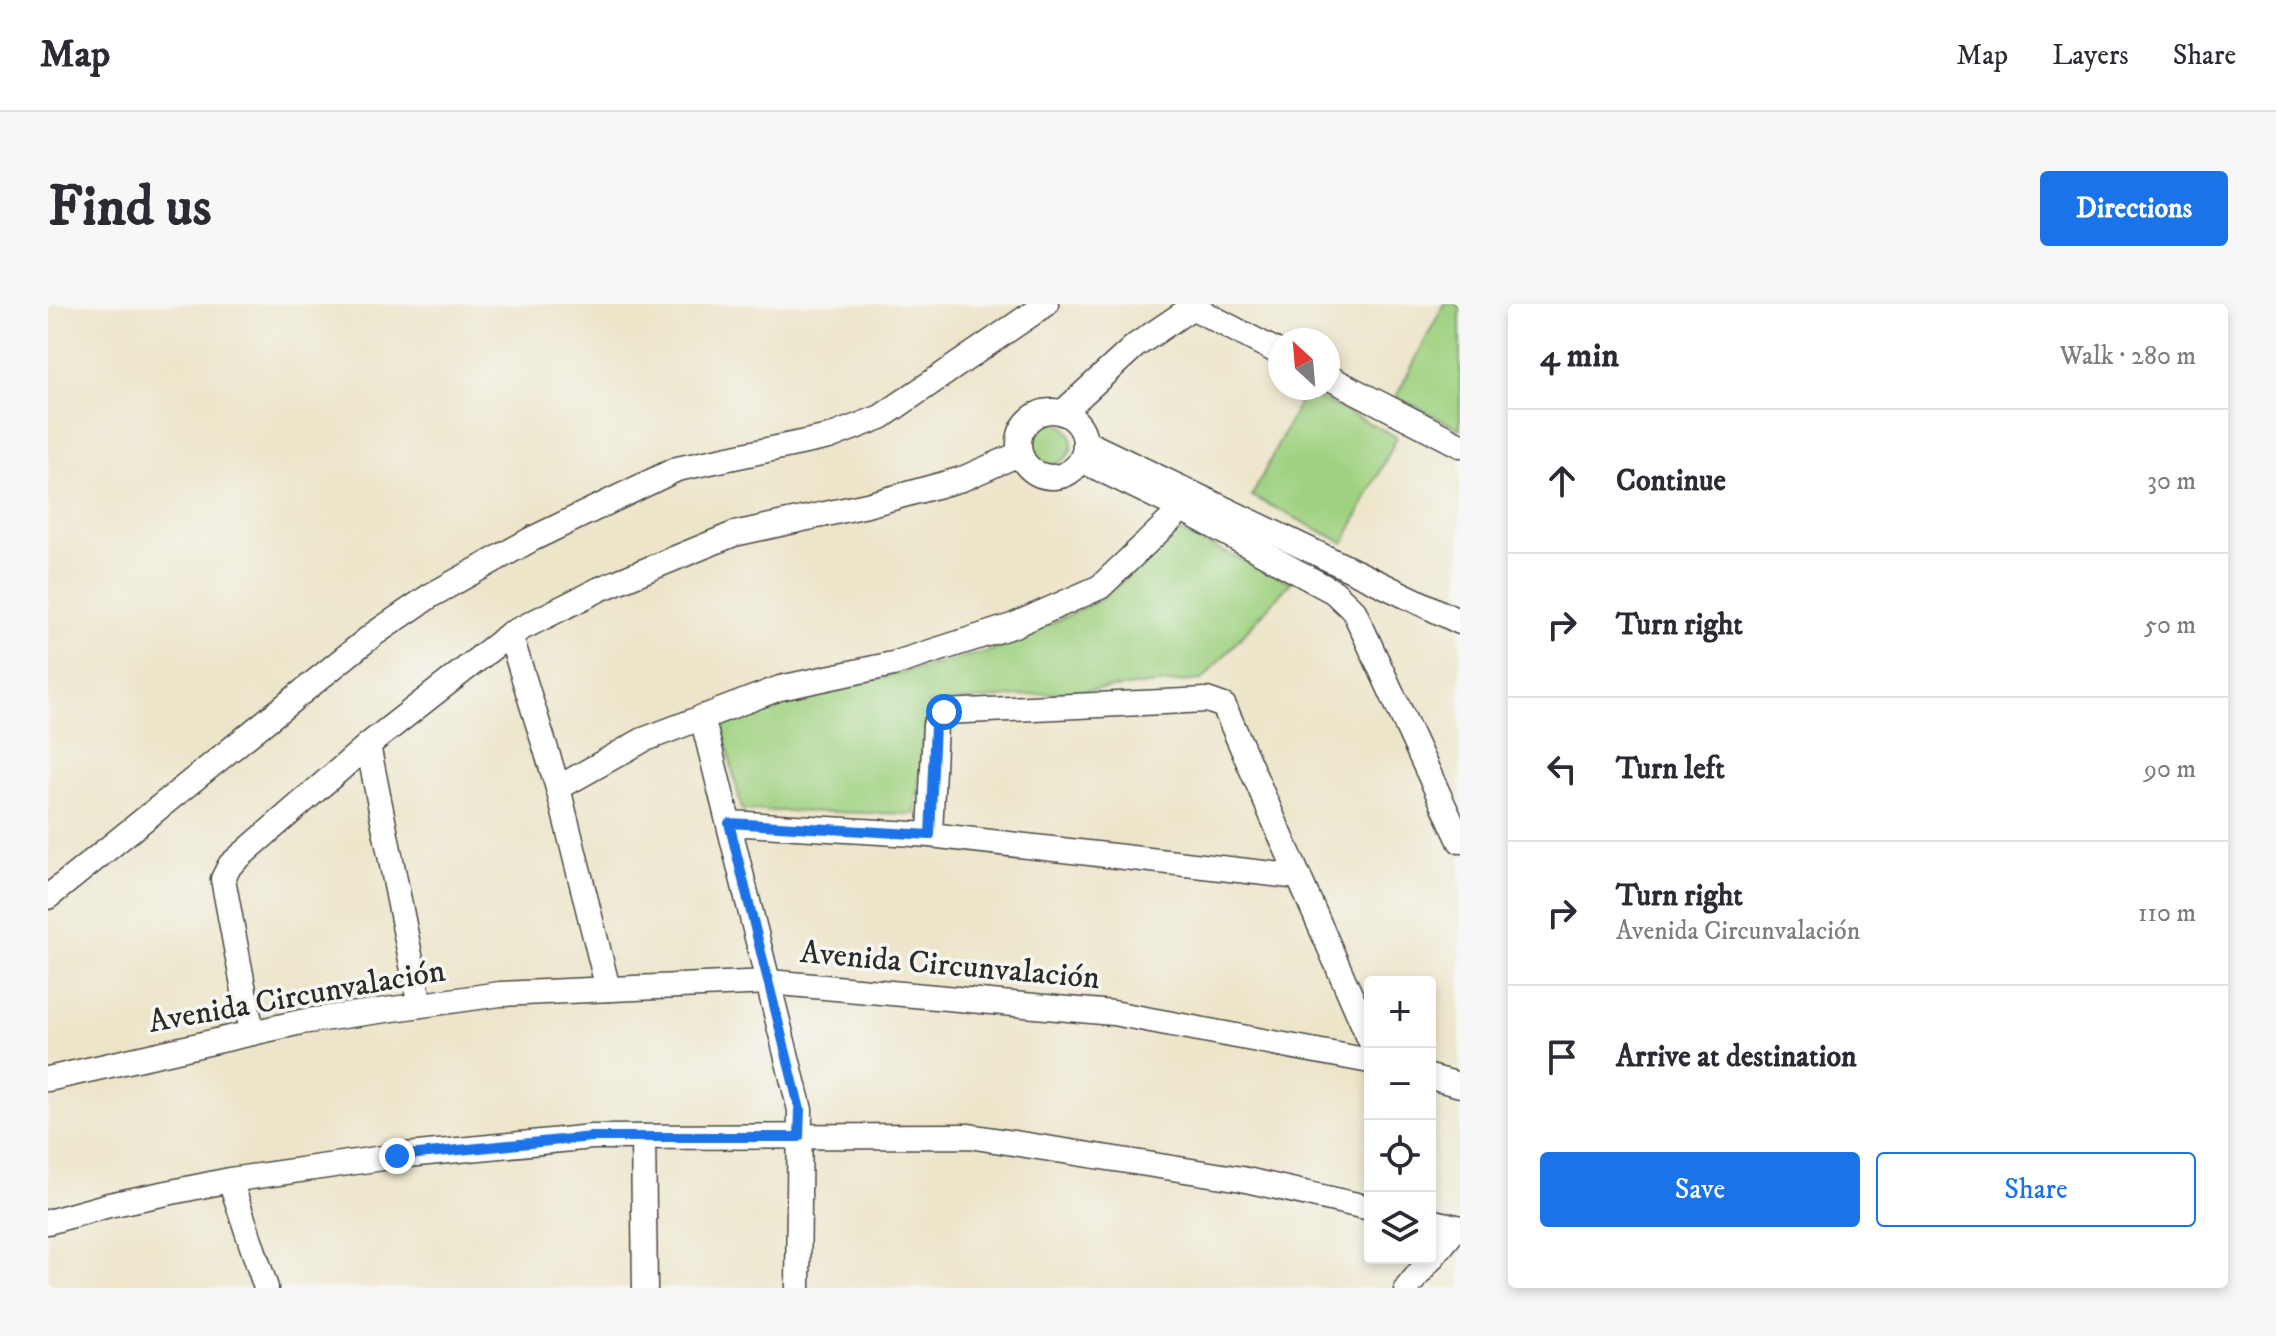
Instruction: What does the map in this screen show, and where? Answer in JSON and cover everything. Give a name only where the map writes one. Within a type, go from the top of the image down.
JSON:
[{"type":"street","points":[[48,897],[374,634],[430,596],[532,539],[677,469],[829,437],[881,417],[1046,304]]},
{"type":"street","points":[[1062,413],[1135,346],[1194,306],[1268,346]]},
{"type":"street","points":[[1340,383],[1460,445]]},
{"type":"street","points":[[1048,411],[1062,413],[1074,419],[1082,429],[1083,451],[1071,472],[1056,478],[1041,476],[1027,468],[1019,454],[1018,440],[1023,427],[1034,416],[1048,411]]},
{"type":"street","points":[[1083,451],[1334,592],[1354,611],[1460,841]]},
{"type":"street","points":[[1083,451],[1460,622]]},
{"type":"street","points":[[252,1033],[223,879],[230,865],[368,745],[510,634],[600,589],[734,534],[867,505],[962,479],[1019,454]]},
{"type":"street","points":[[558,788],[643,740],[780,688],[893,664],[1012,626],[1100,587],[1182,509]]},
{"type":"street","points":[[510,634],[558,788],[608,989]]},
{"type":"street","points":[[930,835],[935,725],[944,712],[1207,700],[1224,706],[1364,1026]]},
{"type":"street","points":[[702,717],[800,1110],[798,1288]]},
{"type":"street","points":[[368,745],[420,1005]]},
{"type":"street","points":[[729,823],[930,835],[1299,877]]},
{"type":"street","name":"Avenida Circunvalación","points":[[48,1079],[301,1022],[500,994],[769,982],[1113,1013],[1364,1060]]},
{"type":"street","points":[[1436,1079],[1460,1085]]},
{"type":"street","points":[[48,1222],[109,1205],[230,1180],[397,1156],[592,1137],[969,1136],[1242,1179],[1364,1207]]},
{"type":"street","points":[[643,1137],[645,1288]]},
{"type":"street","points":[[230,1180],[266,1288]]},
{"type":"street","points":[[1407,1288],[1459,1227],[1436,1222]]},
{"type":"green space","points":[[1444,304],[1460,304],[1460,429],[1396,397]]},
{"type":"green space","points":[[1300,400],[1323,400],[1397,437],[1344,543],[1252,496]]},
{"type":"green space","points":[[1051,422],[1066,428],[1072,443],[1066,458],[1051,464],[1036,458],[1030,443],[1036,428]]},
{"type":"green space","points":[[1180,532],[1291,582],[1202,680],[928,704],[915,814],[742,810],[722,725],[792,700],[1002,648],[1102,599]]},
{"type":"route","points":[[397,1156],[592,1137],[799,1137],[800,1110],[729,823],[930,835],[935,725],[944,712]]}]
